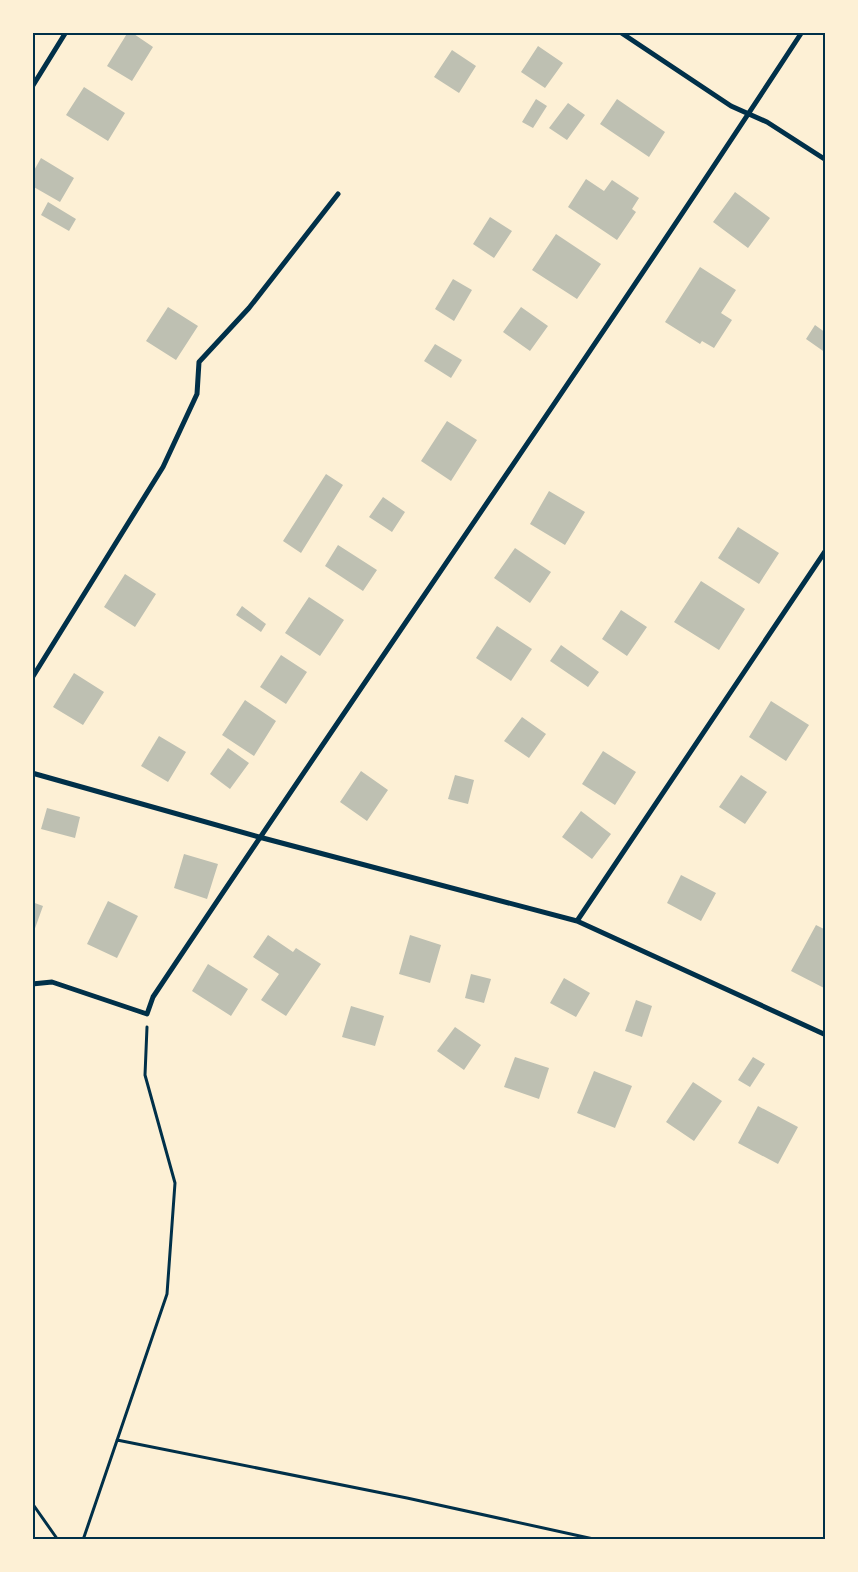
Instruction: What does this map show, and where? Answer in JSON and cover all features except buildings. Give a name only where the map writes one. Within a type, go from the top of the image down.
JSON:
[{"type":"street","points":[[32,87],[66,32]]},
{"type":"street","points":[[620,32],[731,106],[767,122],[826,160]]},
{"type":"street","points":[[32,984],[52,982],[147,1014],[153,997],[802,32]]},
{"type":"street","points":[[32,678],[163,468],[197,394],[199,362],[249,308],[338,194]]},
{"type":"street","points":[[577,921],[826,550]]},
{"type":"street","points":[[32,773],[260,837],[577,921],[826,1035]]},
{"type":"path","points":[[83,1540],[167,1294],[175,1183],[145,1074],[147,1014]]},
{"type":"path","points":[[118,1440],[407,1498],[598,1540]]},
{"type":"path","points":[[32,1503],[58,1540]]}]
